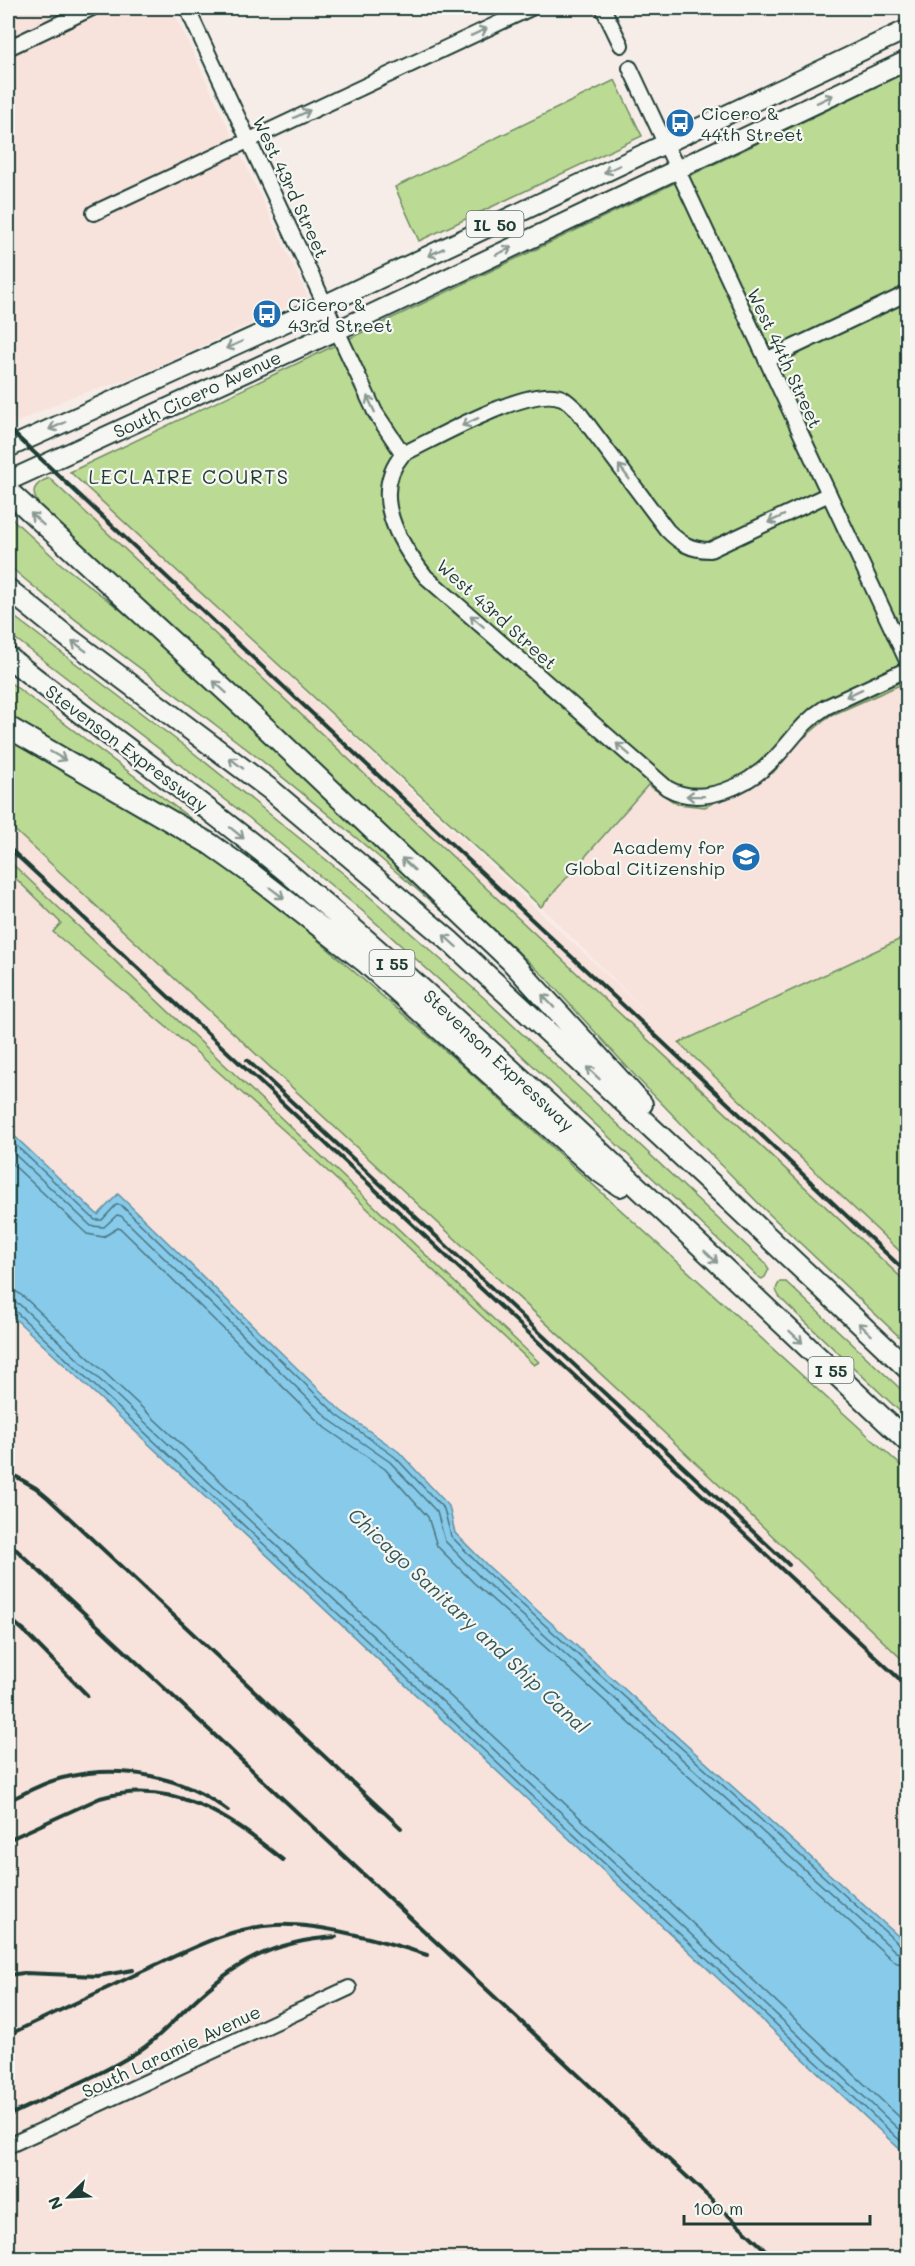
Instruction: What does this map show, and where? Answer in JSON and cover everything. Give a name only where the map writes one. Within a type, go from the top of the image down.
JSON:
[{"type":"highway","points":[[8,491],[267,729],[510,960],[624,1083],[713,1185]]},
{"type":"highway","points":[[8,589],[70,639],[271,790],[368,870],[451,942],[908,1369]]},
{"type":"highway","name":"Stevenson Expressway","points":[[8,657],[290,875],[456,1020],[908,1442]]},
{"type":"highway","points":[[8,727],[210,844],[252,873],[365,962],[597,1170],[687,1235]]},
{"type":"main road","name":"South Cicero Avenue","points":[[8,448],[326,304],[908,29]]},
{"type":"main road","name":"South Cicero Avenue","points":[[8,481],[338,330],[908,60]]},
{"type":"street","points":[[8,48],[92,8]]},
{"type":"street","name":"West 43rd Street","points":[[187,8],[375,412],[403,454],[395,463],[390,476],[387,493],[388,508],[394,526],[414,561],[435,584],[667,788],[691,797],[718,794],[761,771],[803,723],[815,714],[908,669]]},
{"type":"street","points":[[94,213],[531,8]]},
{"type":"street","points":[[603,8],[621,45]]},
{"type":"street","name":"West 44th Street","points":[[630,68],[908,663]]},
{"type":"street","points":[[766,360],[908,293]]},
{"type":"street","points":[[403,454],[514,402],[544,395],[561,398],[577,410],[667,530],[680,543],[696,550],[710,550],[829,494]]},
{"type":"street","name":"South Laramie Avenue","points":[[8,2146],[349,1988]]},
{"type":"shaded area","points":[[8,8],[172,8],[308,297],[133,378],[71,397],[18,422],[8,413]]},
{"type":"shaded area","name":"Academy for Global Citizenship","points":[[87,487],[654,1019],[541,907],[649,785],[677,804],[773,773],[800,741],[830,716],[902,684],[908,695],[907,936],[680,1044],[907,1258],[907,1283],[74,501]]},
{"type":"shaded area","points":[[8,824],[658,1427],[907,1664],[907,1944],[489,1567],[455,1533],[449,1506],[399,1452],[341,1411],[118,1194],[99,1216],[8,1130],[8,871],[61,923],[54,932],[195,1051],[290,1136],[534,1365],[538,1361],[8,860]]},
{"type":"shaded area","points":[[8,1312],[907,2156],[907,2258],[8,2258]]},
{"type":"green space","points":[[907,72],[907,695],[902,684],[830,716],[800,741],[773,773],[705,807],[677,804],[648,785],[541,907],[70,472]]},
{"type":"green space","points":[[615,80],[642,136],[419,241],[395,187]]},
{"type":"green space","points":[[49,478],[907,1283],[907,1344],[765,1210],[638,1079],[544,976],[232,684],[199,659],[39,507],[35,489]]},
{"type":"green space","points":[[8,515],[61,564],[127,615],[231,704],[473,938],[282,777],[85,627],[8,565]]},
{"type":"green space","points":[[8,612],[195,754],[344,874],[482,996],[765,1263],[769,1269],[765,1277],[762,1279],[758,1277],[498,1033],[366,914],[248,817],[8,633]]},
{"type":"green space","points":[[8,681],[214,836],[8,716]]},
{"type":"green space","points":[[8,739],[201,848],[259,889],[465,1068],[907,1471],[907,1664],[658,1427],[8,824]]},
{"type":"green space","points":[[8,860],[539,1362],[534,1365],[290,1136],[195,1051],[53,932],[61,923],[8,871]]},
{"type":"green space","points":[[907,936],[907,1258],[679,1043]]},
{"type":"green space","points":[[780,1282],[786,1282],[907,1395],[907,1418],[781,1299],[776,1290]]},
{"type":"water","name":"Chicago Sanitary and Ship Canal","points":[[8,1130],[98,1215],[118,1194],[341,1411],[399,1452],[449,1506],[455,1533],[489,1567],[907,1944],[907,2156],[8,1312]]},
{"type":"railway","points":[[8,428],[908,1274]]},
{"type":"railway","points":[[8,847],[908,1687]]},
{"type":"railway","points":[[247,1060],[789,1565]]},
{"type":"railway","points":[[8,1472],[36,1488],[48,1498],[401,1828]]},
{"type":"railway","points":[[8,1542],[774,2258]]},
{"type":"railway","points":[[8,1617],[87,1695]]},
{"type":"railway","points":[[8,1801],[59,1779],[88,1773],[109,1772],[130,1773],[172,1781],[210,1799],[228,1811]]},
{"type":"railway","points":[[8,1840],[100,1798],[127,1793],[152,1793],[176,1797],[220,1815],[283,1860]]},
{"type":"railway","points":[[8,2035],[191,1949],[241,1930],[276,1925],[312,1927],[372,1939],[427,1955]]},
{"type":"railway","points":[[8,2116],[91,2077],[139,2051],[223,1977],[256,1956],[293,1943],[336,1937]]},
{"type":"railway","points":[[8,1975],[24,1973],[98,1976],[133,1970]]},
{"type":"place","name":"Cicero & 44th Street","points":[[680,123]]},
{"type":"place","name":"Cicero & 43rd Street","points":[[267,314]]},
{"type":"place","name":"Academy for Global Citizenship","points":[[746,857]]},
{"type":"district","name":"LECLAIRE COURTS","points":[[189,476]]}]
